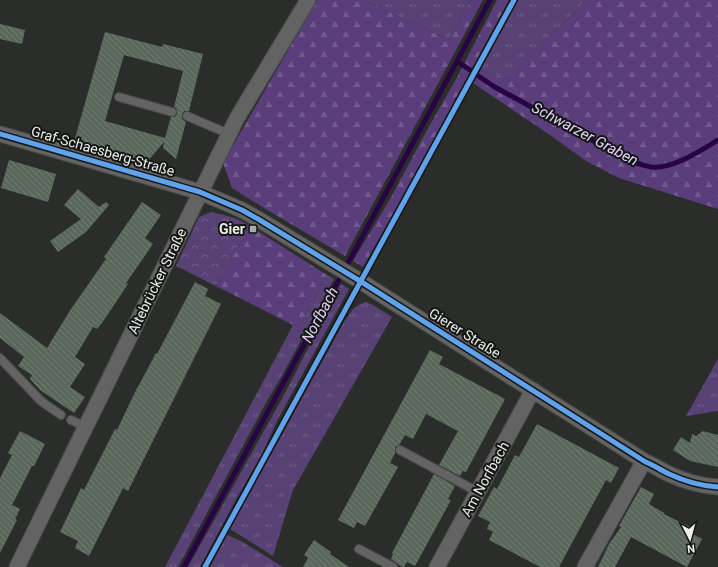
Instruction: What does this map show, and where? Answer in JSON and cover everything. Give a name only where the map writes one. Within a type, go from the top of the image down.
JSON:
[{"type":"street","name":"Altebrücker Straße","points":[[17,567],[229,134],[244,105],[308,0]]},
{"type":"street","name":"Graf-Schaesberg-Straße","points":[[0,134],[200,192]]},
{"type":"street","name":"Gierer Straße","points":[[200,192],[242,210],[258,219],[355,278],[644,461],[684,480],[718,487]]},
{"type":"street","name":"Am Norfbach","points":[[437,567],[533,390]]},
{"type":"street","points":[[585,567],[644,461]]},
{"type":"lane","points":[[119,97],[172,112]]},
{"type":"lane","points":[[188,116],[229,134]]},
{"type":"lane","points":[[0,358],[40,400],[62,415]]},
{"type":"lane","points":[[71,420],[86,427]]},
{"type":"lane","points":[[400,450],[478,492]]},
{"type":"lane","points":[[359,549],[393,567]]},
{"type":"green space","points":[[317,0],[364,0],[449,40],[471,0],[483,0],[345,256],[232,188],[223,163]]},
{"type":"green space","points":[[364,0],[471,0],[449,40]]},
{"type":"green space","points":[[497,0],[509,0],[363,267],[353,261],[390,199],[456,79]]},
{"type":"green space","points":[[518,0],[587,0],[508,78],[480,71]]},
{"type":"green space","points":[[587,0],[718,0],[718,209],[619,178],[586,161],[473,83],[480,71],[508,78]]},
{"type":"green space","points":[[211,212],[231,217],[250,226],[216,286],[176,266],[199,217]]},
{"type":"green space","points":[[250,226],[327,275],[299,328],[216,286]]},
{"type":"green space","points":[[327,275],[334,279],[178,567],[165,567],[293,325],[299,328]]},
{"type":"green space","points":[[341,284],[349,289],[278,419],[262,454],[200,567],[188,567],[284,395]]},
{"type":"green space","points":[[366,302],[392,317],[293,490],[273,556],[230,529],[344,322],[353,309]]},
{"type":"green space","points":[[718,359],[718,411],[686,416]]},
{"type":"green space","points":[[227,535],[241,541],[283,567],[210,567]]},
{"type":"building","points":[[0,24],[25,30],[22,44],[0,39]]},
{"type":"building","points":[[105,32],[162,47],[163,44],[203,54],[189,111],[184,111],[182,114],[182,119],[186,122],[176,159],[163,148],[164,142],[146,163],[74,142]],"holes":[[[124,55],[183,71],[174,107],[176,108],[177,113],[176,116],[171,117],[165,138],[105,121]]]},
{"type":"building","points":[[9,160],[56,174],[48,202],[1,188]]},
{"type":"building","points":[[78,189],[99,207],[106,202],[109,205],[86,232],[58,252],[50,241],[81,219],[64,205]]},
{"type":"building","points":[[142,202],[161,215],[145,238],[153,244],[126,283],[128,284],[102,323],[97,329],[93,327],[75,357],[85,364],[70,387],[85,397],[74,413],[40,390],[30,379],[32,375],[18,366],[24,357],[0,338],[0,313],[47,348],[71,309],[106,259],[104,257]]},
{"type":"building","points":[[195,282],[208,289],[205,296],[221,304],[128,491],[123,488],[89,556],[75,548],[78,541],[60,532],[81,488],[84,490],[115,429],[117,430],[137,388],[156,353],[157,354]]},
{"type":"building","points":[[430,350],[443,357],[439,364],[505,399],[466,472],[463,471],[460,476],[439,465],[458,431],[426,414],[413,439],[405,435],[399,445],[395,447],[395,453],[390,463],[398,467],[365,526],[357,522],[354,528],[338,520]]},
{"type":"building","points":[[537,424],[619,468],[611,483],[606,480],[559,567],[540,567],[489,540],[493,532],[487,529],[490,522],[478,516],[494,487],[497,489],[515,455],[519,457]]},
{"type":"building","points":[[20,431],[45,444],[12,505],[20,509],[15,519],[17,520],[0,553],[0,478],[12,455],[8,453]]},
{"type":"building","points":[[703,431],[718,435],[718,467],[690,461],[673,450],[681,437],[690,443],[692,434],[696,436]]},
{"type":"building","points":[[434,474],[455,486],[448,499],[451,500],[415,566],[407,562],[404,567],[402,567],[391,559],[392,553]]},
{"type":"building","points":[[641,487],[654,494],[649,504],[664,514],[692,528],[689,532],[702,539],[687,567],[631,537],[615,567],[598,567],[609,544],[621,527],[619,526]]},
{"type":"building","points":[[314,540],[331,552],[330,554],[349,567],[303,567],[308,558],[304,555]]},
{"type":"waterway","name":"Norfbach","points":[[184,567],[490,0]]},
{"type":"waterway","name":"Schwarzer Graben","points":[[457,61],[470,70]]},
{"type":"waterway","name":"Schwarzer Graben","points":[[477,75],[493,86],[630,161],[646,166],[659,167],[677,162],[695,154],[718,140]]},
{"type":"cycle path","points":[[205,567],[514,0]]},
{"type":"cycle path","points":[[0,134],[200,192],[242,210],[360,281],[644,461],[681,479],[718,487]]},
{"type":"place","name":"Gier","points":[[253,229]]}]
